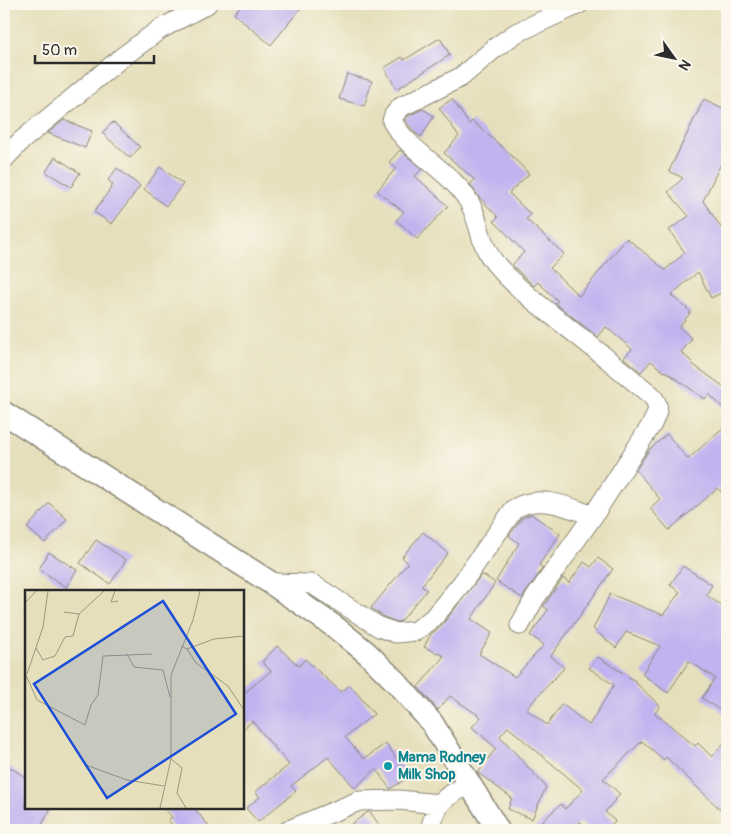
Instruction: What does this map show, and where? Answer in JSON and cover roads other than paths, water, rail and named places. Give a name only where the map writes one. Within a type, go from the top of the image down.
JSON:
[{"type":"street","points":[[4,159],[21,141],[121,58],[159,30],[207,4]]},
{"type":"street","points":[[520,625],[535,598],[594,516],[652,424],[658,410],[657,402],[604,356],[522,291],[494,262],[483,245],[467,198],[452,180],[419,153],[392,121],[394,115],[401,107],[461,76],[495,48],[516,34],[579,4]]},
{"type":"street","points":[[4,413],[271,583],[336,627],[367,653],[396,682],[432,723],[498,830]]},
{"type":"street","points":[[271,583],[312,584],[379,627],[396,633],[416,631],[434,618],[462,583],[514,509],[520,505],[552,502],[594,516]]},
{"type":"street","points":[[430,830],[438,804],[446,797],[470,784]]},
{"type":"street","points":[[289,830],[359,801],[398,800],[438,804]]},
{"type":"place","name":"Mama Rodney Milk Shop","points":[[388,766]]}]
